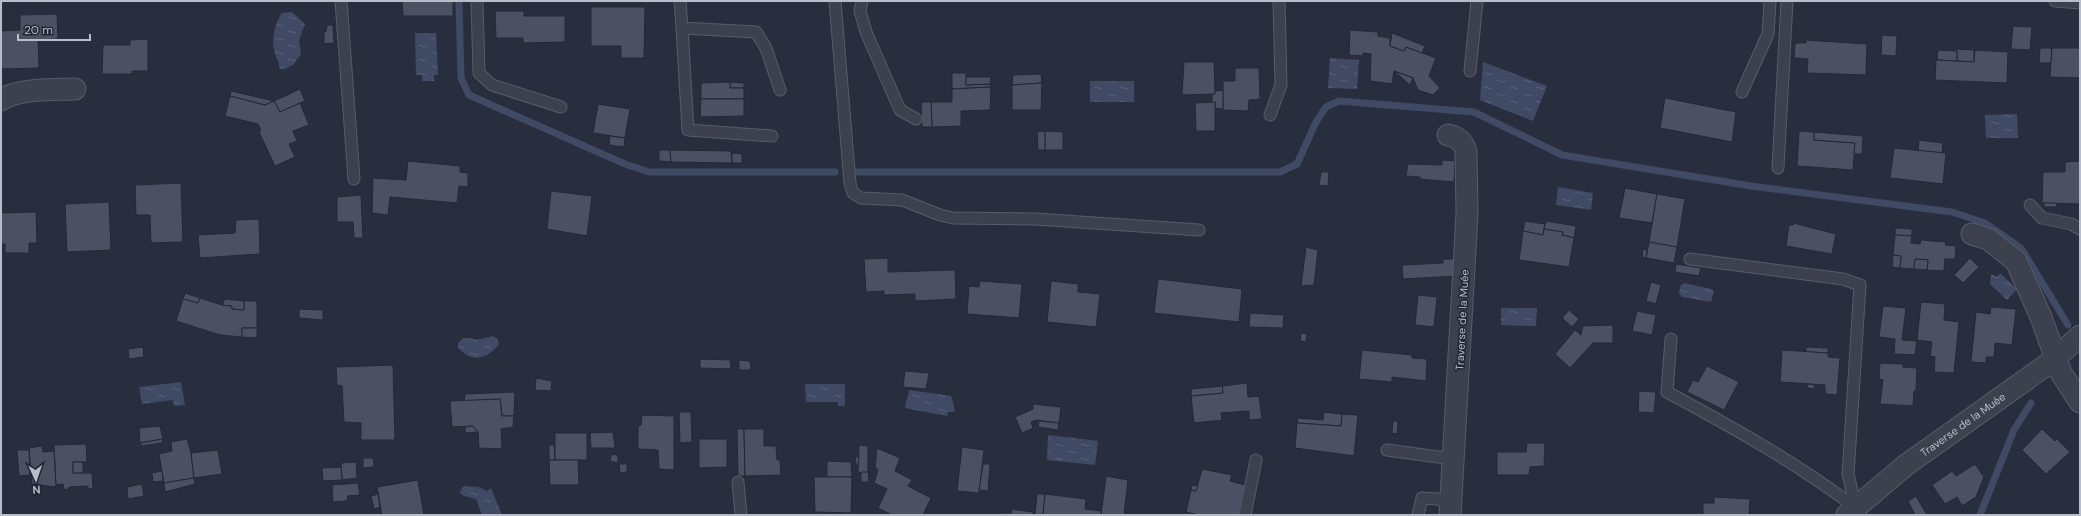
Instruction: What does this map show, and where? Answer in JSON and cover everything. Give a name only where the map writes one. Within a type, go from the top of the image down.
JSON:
[{"type":"street","points":[[1,100],[7,96],[38,90],[76,89]]},
{"type":"street","name":"Traverse de la Muée","points":[[1448,135],[1457,137],[1464,144],[1466,159],[1467,214],[1450,509]]},
{"type":"street","points":[[1972,234],[1988,239],[2016,261],[2057,356],[2061,373],[2080,402]]},
{"type":"street","name":"Traverse de la Muée","points":[[1851,511],[1906,465],[2057,356],[2080,336]]},
{"type":"lane","points":[[341,1],[354,179]]},
{"type":"lane","points":[[477,1],[479,73],[492,85],[561,108]]},
{"type":"lane","points":[[680,1],[688,130],[772,136]]},
{"type":"lane","points":[[835,1],[850,183],[854,193],[861,198],[902,200],[940,215],[953,218],[1059,220],[1199,230]]},
{"type":"lane","points":[[862,1],[860,10],[866,32],[900,110],[916,119]]},
{"type":"lane","points":[[1270,115],[1281,84],[1279,1]]},
{"type":"lane","points":[[1470,71],[1477,1]]},
{"type":"lane","points":[[1742,92],[1768,34],[1770,1]]},
{"type":"lane","points":[[1778,168],[1788,1]]},
{"type":"lane","points":[[2055,1],[2080,4]]},
{"type":"lane","points":[[682,28],[756,32],[766,48],[780,90]]},
{"type":"lane","points":[[2030,205],[2042,218],[2071,224],[2080,229]]},
{"type":"lane","points":[[1690,259],[1843,279],[1860,285],[1848,474],[1851,511]]},
{"type":"lane","points":[[1671,339],[1667,392],[1754,440],[1829,487],[1851,511]]},
{"type":"lane","points":[[1388,450],[1453,459]]},
{"type":"lane","points":[[1245,515],[1256,460]]},
{"type":"lane","points":[[738,482],[741,515]]},
{"type":"lane","points":[[1418,515],[1422,498],[1438,499],[1450,509]]},
{"type":"water","points":[[292,12],[305,24],[299,40],[301,54],[293,65],[282,70],[279,67],[274,51],[274,31],[282,13]]},
{"type":"water","points":[[415,33],[436,33],[438,75],[434,75],[434,81],[422,81],[422,75],[416,75]]},
{"type":"water","points":[[1330,58],[1359,60],[1357,89],[1328,88]]},
{"type":"water","points":[[1483,62],[1547,86],[1533,121],[1480,100]]},
{"type":"water","points":[[1090,81],[1134,81],[1134,102],[1090,102]]},
{"type":"water","points":[[2017,114],[2018,138],[1986,138],[1985,115]]},
{"type":"water","points":[[1558,187],[1593,193],[1591,210],[1556,205]]},
{"type":"water","points":[[2000,273],[2017,289],[2007,300],[1990,284],[1991,275],[1997,277]]},
{"type":"water","points":[[1685,283],[1714,291],[1711,302],[1682,297],[1679,292],[1681,285]]},
{"type":"water","points":[[1501,308],[1537,308],[1536,326],[1501,325]]},
{"type":"water","points":[[493,336],[498,340],[499,344],[489,353],[479,358],[469,356],[458,348],[458,343],[463,338],[476,340]]},
{"type":"water","points":[[181,382],[185,405],[174,406],[173,400],[142,404],[139,387]]},
{"type":"water","points":[[805,384],[845,384],[845,406],[838,406],[838,402],[806,402]]},
{"type":"water","points":[[909,390],[951,396],[955,410],[953,412],[948,412],[947,416],[905,408]]},
{"type":"water","points":[[1048,435],[1098,441],[1095,465],[1047,460]]},
{"type":"water","points":[[465,486],[479,487],[487,491],[491,488],[502,515],[482,515],[476,499],[464,496],[460,493],[461,489]]},
{"type":"building","points":[[402,1],[453,1],[453,16],[403,16]]},
{"type":"building","points":[[591,7],[645,7],[644,58],[621,58],[621,46],[591,46]]},
{"type":"building","points":[[495,11],[524,11],[524,16],[565,16],[565,42],[523,43],[523,38],[496,38]]},
{"type":"building","points":[[57,14],[58,39],[38,40],[39,68],[1,69],[1,31],[20,30],[20,15]]},
{"type":"building","points":[[327,25],[333,25],[334,43],[324,44],[324,32],[326,32]]},
{"type":"building","points":[[2013,26],[2032,27],[2030,50],[2011,49]]},
{"type":"building","points":[[1350,30],[1378,32],[1378,36],[1390,38],[1390,46],[1404,51],[1406,47],[1436,58],[1429,76],[1440,88],[1433,95],[1418,90],[1413,78],[1394,71],[1392,84],[1370,81],[1371,54],[1363,53],[1363,56],[1349,55]]},
{"type":"building","points":[[1392,33],[1425,46],[1422,53],[1406,47],[1404,51],[1390,46]]},
{"type":"building","points":[[1882,35],[1897,36],[1896,56],[1881,55]]},
{"type":"building","points":[[148,39],[148,71],[132,71],[132,74],[102,74],[103,45],[130,45],[130,40]]},
{"type":"building","points":[[1806,40],[1867,44],[1866,75],[1807,73],[1808,59],[1794,58],[1795,43],[1806,43]]},
{"type":"building","points":[[2040,48],[2052,48],[2051,63],[2039,63]]},
{"type":"building","points":[[2052,48],[2080,48],[2080,78],[2050,77]]},
{"type":"building","points":[[1957,49],[1974,50],[1974,62],[1957,61]]},
{"type":"building","points":[[1938,50],[1957,51],[1957,61],[1937,60]]},
{"type":"building","points":[[1975,50],[2008,52],[2007,83],[1935,80],[1936,60],[1974,62]]},
{"type":"building","points":[[1184,62],[1214,62],[1215,94],[1182,95]]},
{"type":"building","points":[[1235,68],[1259,68],[1260,99],[1249,100],[1248,111],[1223,110],[1223,81],[1235,81]]},
{"type":"building","points":[[1394,71],[1413,78],[1410,85]]},
{"type":"building","points":[[952,73],[966,73],[966,85],[990,84],[991,87],[952,89]]},
{"type":"building","points":[[1041,74],[1042,83],[1012,85],[1013,75]]},
{"type":"building","points":[[966,77],[991,77],[990,84],[966,85]]},
{"type":"building","points":[[730,82],[744,83],[744,88],[730,88]]},
{"type":"building","points":[[730,82],[730,88],[744,88],[744,99],[701,99],[701,83]]},
{"type":"building","points":[[1042,83],[1041,110],[1012,110],[1012,85]]},
{"type":"building","points":[[991,87],[990,110],[961,111],[961,126],[932,127],[931,102],[952,102],[952,89]]},
{"type":"building","points":[[300,89],[305,101],[280,112],[274,101]]},
{"type":"building","points":[[1223,90],[1223,109],[1215,108],[1215,102],[1212,103],[1212,94],[1215,94],[1215,91]]},
{"type":"building","points":[[231,91],[274,101],[265,105],[230,96]]},
{"type":"building","points":[[230,96],[265,105],[274,101],[280,112],[300,103],[309,125],[293,131],[297,141],[289,144],[295,157],[275,166],[259,132],[261,130],[258,124],[225,116]]},
{"type":"building","points":[[1665,98],[1736,112],[1732,142],[1660,128]]},
{"type":"building","points":[[701,99],[744,99],[744,116],[700,117]]},
{"type":"building","points":[[921,102],[931,102],[932,127],[922,127]]},
{"type":"building","points":[[1215,102],[1215,131],[1196,131],[1195,103]]},
{"type":"building","points":[[598,104],[630,109],[625,138],[593,133]]},
{"type":"building","points":[[1045,131],[1063,132],[1063,150],[1045,150]]},
{"type":"building","points":[[1045,131],[1045,150],[1038,150],[1037,132]]},
{"type":"building","points":[[1799,131],[1814,132],[1814,140],[1855,143],[1853,170],[1797,166]]},
{"type":"building","points":[[1814,132],[1863,136],[1862,154],[1854,154],[1855,143],[1814,140]]},
{"type":"building","points":[[610,136],[625,138],[624,147],[609,145]]},
{"type":"building","points":[[1919,140],[1943,143],[1942,153],[1918,151]]},
{"type":"building","points":[[1894,148],[1946,153],[1943,184],[1890,178]]},
{"type":"building","points":[[659,150],[670,150],[671,162],[659,161]]},
{"type":"building","points":[[670,150],[731,151],[732,163],[671,162]]},
{"type":"building","points":[[732,153],[742,154],[742,163],[732,163]]},
{"type":"building","points":[[1442,160],[1455,161],[1454,182],[1420,179],[1420,177],[1406,176],[1408,164],[1442,165]]},
{"type":"building","points":[[408,161],[460,166],[460,172],[468,173],[468,187],[459,186],[457,203],[390,197],[388,215],[372,213],[373,178],[406,180]]},
{"type":"building","points":[[2080,161],[2080,204],[2042,203],[2043,172],[2065,172],[2065,162]]},
{"type":"building","points":[[1321,172],[1329,172],[1328,186],[1319,185]]},
{"type":"building","points":[[181,183],[183,242],[151,243],[150,215],[136,215],[135,185]]},
{"type":"building","points":[[1625,188],[1657,194],[1652,223],[1619,218]]},
{"type":"building","points":[[551,191],[592,196],[587,236],[547,229]]},
{"type":"building","points":[[1657,194],[1685,199],[1677,247],[1649,242]]},
{"type":"building","points":[[361,195],[363,238],[354,238],[353,222],[337,222],[337,197]]},
{"type":"building","points":[[109,202],[111,250],[67,252],[65,204]]},
{"type":"building","points":[[2044,203],[2057,203],[2056,207],[2044,207]]},
{"type":"building","points":[[36,212],[37,243],[29,243],[29,253],[5,253],[5,244],[1,244],[1,213]]},
{"type":"building","points":[[259,219],[260,254],[200,258],[198,235],[235,233],[236,220]]},
{"type":"building","points":[[1525,221],[1545,224],[1543,235],[1523,231]]},
{"type":"building","points":[[1546,221],[1576,226],[1574,238],[1562,235],[1563,232],[1544,229]]},
{"type":"building","points":[[1793,223],[1836,234],[1832,254],[1786,246],[1789,225],[1793,225]]},
{"type":"building","points":[[1895,228],[1912,229],[1912,236],[1895,235]]},
{"type":"building","points":[[1544,229],[1563,232],[1562,235],[1574,238],[1569,267],[1519,260],[1523,231],[1543,235]]},
{"type":"building","points":[[1895,235],[1912,236],[1911,243],[1920,244],[1921,240],[1946,242],[1945,245],[1956,246],[1955,259],[1945,259],[1944,270],[1942,271],[1927,270],[1928,260],[1915,259],[1914,269],[1900,268],[1901,256],[1893,255]]},
{"type":"building","points":[[1649,242],[1677,247],[1674,263],[1646,258]]},
{"type":"building","points":[[1306,247],[1318,250],[1314,285],[1301,286]]},
{"type":"building","points":[[1643,249],[1647,250],[1646,258],[1642,257]]},
{"type":"building","points":[[1893,255],[1901,256],[1900,268],[1892,267]]},
{"type":"building","points":[[888,258],[888,272],[955,270],[956,299],[915,301],[915,294],[884,295],[884,291],[866,292],[864,259]]},
{"type":"building","points":[[1970,258],[1979,267],[1963,283],[1954,275]]},
{"type":"building","points":[[1443,259],[1457,259],[1457,276],[1403,279],[1402,265],[1443,263]]},
{"type":"building","points":[[1915,259],[1928,260],[1927,270],[1914,269]]},
{"type":"building","points":[[1676,264],[1701,268],[1699,276],[1675,272]]},
{"type":"building","points":[[1158,279],[1242,289],[1239,322],[1154,313]]},
{"type":"building","points":[[980,281],[1022,284],[1019,318],[967,314],[969,286],[979,287]]},
{"type":"building","points":[[1051,281],[1078,284],[1078,292],[1100,294],[1096,327],[1047,322]]},
{"type":"building","points":[[1651,282],[1661,285],[1656,304],[1646,301]]},
{"type":"building","points":[[185,293],[200,298],[198,303],[183,299]]},
{"type":"building","points":[[1418,295],[1437,297],[1434,327],[1415,325]]},
{"type":"building","points":[[200,298],[222,305],[232,306],[232,309],[244,310],[244,301],[257,301],[257,328],[242,328],[242,337],[220,335],[176,321],[183,299],[198,303]]},
{"type":"building","points":[[225,299],[244,301],[244,310],[232,309],[232,306],[222,305]]},
{"type":"building","points":[[1921,302],[1945,304],[1944,320],[1959,322],[1954,373],[1934,372],[1935,357],[1930,356],[1932,342],[1917,340]]},
{"type":"building","points":[[1883,306],[1906,308],[1902,340],[1917,341],[1915,355],[1894,354],[1895,339],[1879,337]]},
{"type":"building","points":[[1991,307],[2016,309],[2012,345],[1995,343],[1994,357],[1986,357],[1986,363],[1971,362],[1976,312],[1990,314]]},
{"type":"building","points":[[299,309],[323,310],[323,320],[299,318]]},
{"type":"building","points":[[1569,310],[1579,319],[1572,327],[1562,318]]},
{"type":"building","points":[[1637,311],[1656,315],[1652,335],[1632,331]]},
{"type":"building","points":[[1250,313],[1284,315],[1283,328],[1249,327]]},
{"type":"building","points":[[1613,325],[1613,343],[1593,343],[1570,368],[1555,354],[1575,330],[1581,335],[1583,326]]},
{"type":"building","points":[[242,328],[257,328],[257,338],[242,337]]},
{"type":"building","points":[[1301,333],[1307,334],[1306,342],[1300,341]]},
{"type":"building","points":[[143,347],[144,357],[129,359],[128,349]]},
{"type":"building","points":[[1806,347],[1828,348],[1828,353],[1806,352]]},
{"type":"building","points":[[1362,350],[1412,355],[1412,358],[1427,359],[1426,381],[1392,377],[1392,382],[1359,379]]},
{"type":"building","points":[[1782,350],[1828,353],[1828,357],[1840,358],[1837,395],[1825,394],[1825,385],[1780,382]]},
{"type":"building","points":[[700,359],[730,360],[731,369],[700,368]]},
{"type":"building","points":[[739,360],[750,361],[751,370],[739,370]]},
{"type":"building","points":[[1880,363],[1903,364],[1903,367],[1917,368],[1916,391],[1914,391],[1913,406],[1880,404],[1883,380],[1879,379]]},
{"type":"building","points":[[393,365],[395,440],[361,440],[361,423],[344,422],[342,386],[337,385],[336,367]]},
{"type":"building","points":[[1707,366],[1739,382],[1724,410],[1687,392],[1693,380],[1698,382]]},
{"type":"building","points":[[905,371],[929,373],[926,389],[903,387]]},
{"type":"building","points":[[536,378],[552,381],[551,391],[535,390]]},
{"type":"building","points":[[1247,383],[1248,397],[1259,396],[1262,419],[1249,420],[1249,411],[1221,413],[1222,420],[1194,423],[1191,396],[1223,393],[1222,386]]},
{"type":"building","points":[[1808,384],[1815,385],[1814,389],[1807,388]]},
{"type":"building","points":[[1222,386],[1223,393],[1191,396],[1191,389]]},
{"type":"building","points":[[1639,391],[1656,392],[1654,413],[1638,412]]},
{"type":"building","points":[[515,392],[514,416],[502,416],[500,399],[464,401],[465,394]]},
{"type":"building","points":[[500,399],[502,416],[514,416],[513,427],[501,429],[502,449],[479,448],[478,432],[473,426],[452,427],[450,401]]},
{"type":"building","points":[[1033,404],[1061,407],[1059,423],[1036,420],[1031,422],[1033,428],[1022,433],[1015,417],[1033,409]]},
{"type":"building","points":[[679,412],[691,412],[692,442],[680,443]]},
{"type":"building","points":[[1324,412],[1342,414],[1341,426],[1297,423],[1298,418],[1323,420]]},
{"type":"building","points":[[1342,414],[1358,415],[1354,456],[1295,448],[1297,423],[1341,426]]},
{"type":"building","points":[[642,415],[674,416],[674,470],[659,469],[658,450],[638,449],[638,426],[641,425]]},
{"type":"building","points":[[1039,421],[1059,423],[1058,430],[1038,427]]},
{"type":"building","points":[[1393,421],[1398,421],[1397,434],[1392,433]]},
{"type":"building","points":[[160,426],[163,439],[140,443],[139,428]]},
{"type":"building","points":[[473,426],[478,432],[465,433],[465,427]]},
{"type":"building","points":[[737,429],[744,429],[745,476],[738,476]]},
{"type":"building","points":[[744,429],[764,429],[764,446],[776,446],[777,460],[780,460],[781,475],[745,476]]},
{"type":"building","points":[[2042,429],[2055,441],[2057,439],[2070,452],[2046,474],[2022,450]]},
{"type":"building","points":[[613,432],[615,448],[591,448],[590,433]]},
{"type":"building","points":[[555,433],[587,433],[587,460],[555,460]]},
{"type":"building","points":[[163,439],[162,443],[142,446],[140,443]]},
{"type":"building","points":[[187,439],[191,453],[194,478],[164,483],[159,454],[172,451],[171,442]]},
{"type":"building","points":[[699,439],[727,439],[727,467],[699,468]]},
{"type":"building","points":[[1527,443],[1545,443],[1544,466],[1530,467],[1529,475],[1497,475],[1497,452],[1526,452]]},
{"type":"building","points":[[86,444],[87,462],[73,462],[73,473],[92,473],[93,488],[88,489],[88,486],[69,487],[68,490],[64,489],[63,484],[56,485],[54,445]]},
{"type":"building","points":[[549,445],[554,445],[555,460],[549,460]]},
{"type":"building","points":[[859,445],[868,446],[868,472],[858,473]]},
{"type":"building","points":[[42,446],[43,452],[54,451],[56,487],[32,484],[29,448]]},
{"type":"building","points":[[962,447],[984,450],[979,493],[957,491]]},
{"type":"building","points":[[877,448],[900,458],[895,471],[912,480],[908,486],[931,498],[923,515],[892,515],[878,508],[887,489],[874,483],[878,470],[875,467]]},
{"type":"building","points":[[17,450],[29,450],[30,475],[19,476]]},
{"type":"building","points":[[218,450],[222,474],[194,478],[191,453]]},
{"type":"building","points":[[614,454],[618,456],[618,463],[610,461],[611,456]]},
{"type":"building","points":[[855,457],[859,457],[858,465],[856,465]]},
{"type":"building","points":[[363,458],[373,458],[374,467],[363,468]]},
{"type":"building","points":[[549,460],[578,460],[579,485],[550,485]]},
{"type":"building","points":[[827,461],[851,462],[852,477],[827,477]]},
{"type":"building","points":[[73,462],[83,462],[83,473],[73,473]]},
{"type":"building","points":[[356,462],[357,478],[342,480],[341,463]]},
{"type":"building","points":[[619,464],[627,464],[627,472],[620,473]]},
{"type":"building","points":[[983,464],[990,464],[988,491],[979,490]]},
{"type":"building","points":[[1975,464],[1984,477],[1976,497],[1962,506],[1957,497],[1945,504],[1932,485],[1952,471],[1956,476]]},
{"type":"building","points":[[341,467],[342,480],[323,481],[322,468]]},
{"type":"building","points":[[1202,469],[1232,475],[1230,481],[1245,485],[1239,515],[1199,515],[1186,512],[1191,490],[1196,491]]},
{"type":"building","points":[[162,471],[163,481],[153,482],[152,473]]},
{"type":"building","points":[[861,472],[868,472],[869,482],[861,482]]},
{"type":"building","points":[[1106,476],[1128,480],[1124,515],[1101,515]]},
{"type":"building","points":[[814,477],[852,477],[851,513],[815,512]]},
{"type":"building","points":[[194,478],[195,484],[165,492],[164,483]]},
{"type":"building","points":[[418,480],[424,515],[382,515],[377,487]]},
{"type":"building","points":[[358,483],[360,495],[348,496],[347,501],[333,502],[332,485]]},
{"type":"building","points":[[142,484],[144,496],[128,499],[127,487]]},
{"type":"building","points":[[1192,485],[1198,486],[1196,491],[1191,490]]},
{"type":"building","points":[[378,494],[380,507],[374,509],[371,496]]},
{"type":"building","points":[[1037,494],[1045,494],[1043,515],[1035,515]]},
{"type":"building","points":[[1045,494],[1086,499],[1085,509],[1101,511],[1101,515],[1043,515]]},
{"type":"building","points":[[1916,496],[1927,515],[1915,515],[1908,501]]},
{"type":"building","points":[[1714,497],[1750,499],[1749,515],[1703,515],[1703,503],[1714,503]]},
{"type":"building","points":[[1012,509],[1033,512],[1033,515],[1002,515],[1002,513],[1011,513]]},
{"type":"waterway","points":[[459,1],[461,78],[469,95],[625,164],[649,172],[835,172]]},
{"type":"waterway","points":[[858,172],[1280,172],[1297,164],[1316,122],[1326,107],[1339,101],[1474,112],[1562,155],[1751,186],[1952,212],[1985,223],[2021,248],[2068,325]]},
{"type":"waterway","points":[[1980,515],[2014,430],[2031,403]]}]
